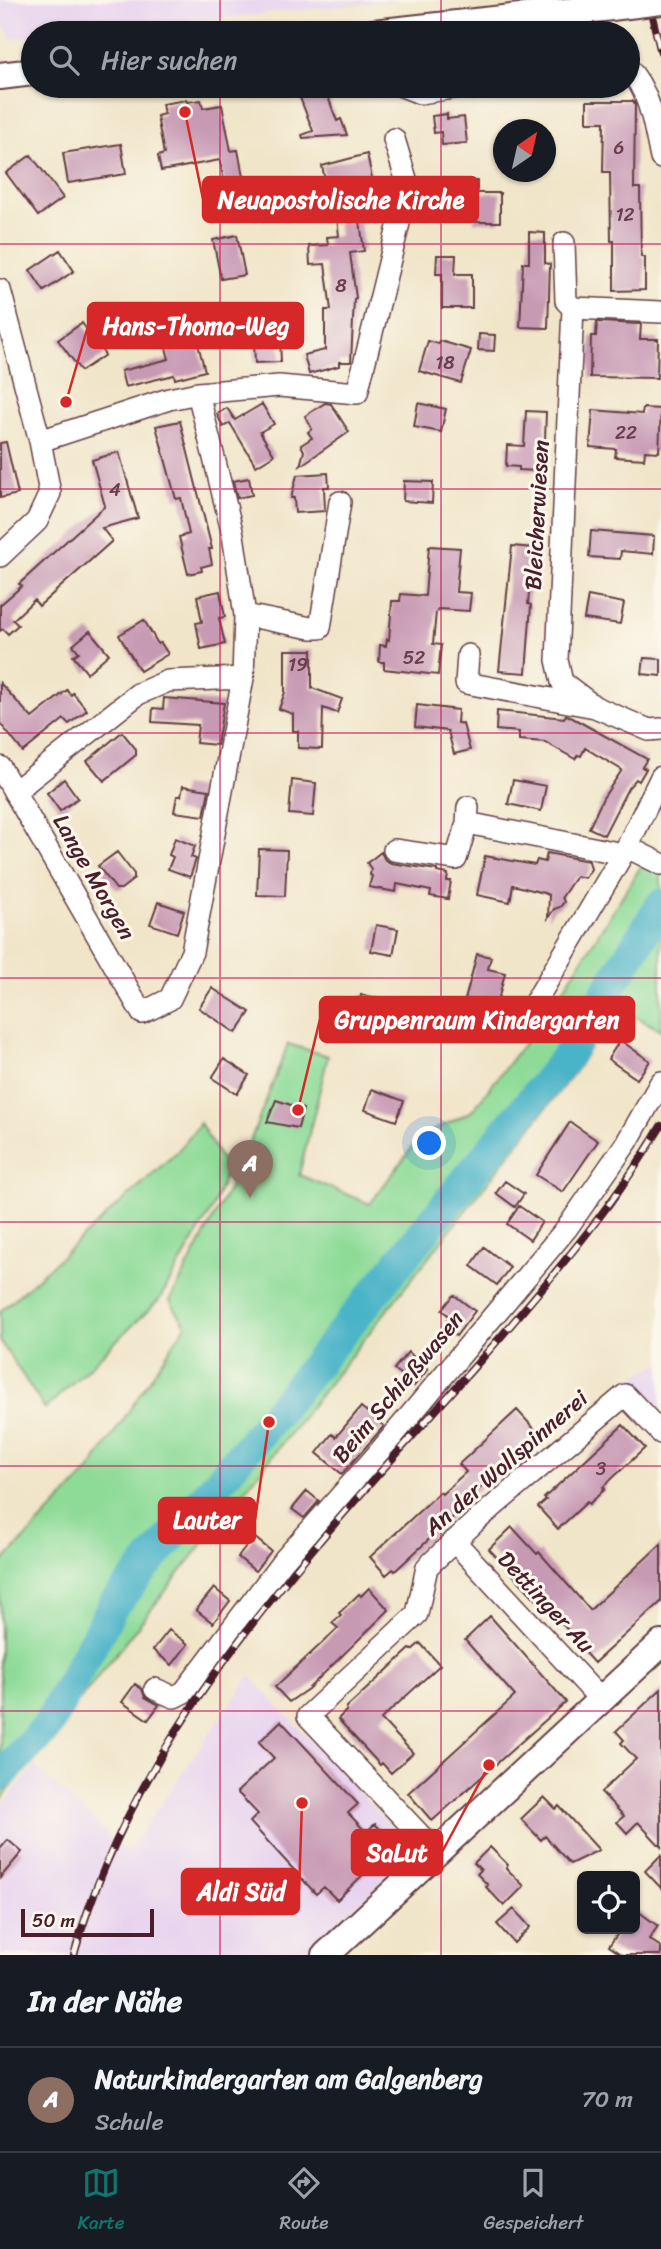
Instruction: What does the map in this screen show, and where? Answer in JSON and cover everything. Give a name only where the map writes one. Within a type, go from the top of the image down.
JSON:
[{"type":"street","points":[[450,21],[536,7],[603,8],[661,1]]},
{"type":"street","points":[[0,76],[21,73]]},
{"type":"street","points":[[640,82],[649,101],[661,159]]},
{"type":"street","points":[[40,441],[169,399],[198,393],[279,386],[357,393],[399,223],[406,179],[394,139]]},
{"type":"street","name":"Bleicherwiesen","points":[[564,243],[566,301],[573,309],[557,660],[562,682],[595,707]]},
{"type":"street","points":[[0,290],[40,441],[50,493],[37,521],[0,556]]},
{"type":"street","points":[[573,309],[661,312]]},
{"type":"street","points":[[14,792],[138,694],[168,681],[243,678],[245,615],[233,535],[198,393]]},
{"type":"street","points":[[245,615],[320,628],[340,502]]},
{"type":"street","name":"Bleicherwiesen","points":[[468,655],[466,683],[595,707],[649,730],[661,729]]},
{"type":"street","name":"Lange Morgen","points":[[0,767],[142,1013],[170,999],[192,952],[243,678]]},
{"type":"street","points":[[531,1009],[625,850],[661,777]]},
{"type":"street","points":[[394,850],[456,859],[467,815],[625,850],[657,862]]},
{"type":"street","name":"Beim Schießwasen","points":[[155,1689],[174,1697],[184,1692],[283,1561],[376,1456],[567,1228],[627,1142],[661,1082]]},
{"type":"street","name":"An der Wollspinnerei","points":[[436,1852],[308,1716],[417,1614],[427,1567],[625,1395],[661,1433]]},
{"type":"street","name":"Dettinger Au","points":[[454,1541],[600,1699]]},
{"type":"street","points":[[326,1955],[661,1643]]},
{"type":"shaded area","points":[[0,0],[402,0],[193,21],[21,21],[21,38],[12,39],[0,20]]},
{"type":"shaded area","points":[[661,1363],[661,1410],[632,1378]]},
{"type":"shaded area","points":[[250,1676],[414,1851],[306,1955],[0,1955],[0,1809],[35,1766],[127,1853]]},
{"type":"green space","points":[[643,863],[661,873],[661,1030],[615,1006],[577,1069],[0,1801],[0,1565],[89,1471],[186,1325],[170,1301],[241,1165],[288,1044],[328,1056],[299,1175],[370,1204],[419,1138],[472,1111],[555,1003]]},
{"type":"green space","points":[[200,1123],[227,1170],[212,1209],[159,1300],[45,1409],[0,1341],[0,1312],[177,1152]]},
{"type":"building","points":[[300,98],[328,98],[337,121],[341,119],[347,135],[303,138],[302,135],[313,131]]},
{"type":"building","points":[[201,100],[203,108],[222,105],[231,151],[238,150],[246,193],[226,196],[220,160],[161,171],[158,156],[164,154],[157,116],[164,114],[162,104]]},
{"type":"building","points":[[587,101],[633,101],[635,104],[634,188],[640,188],[641,257],[645,257],[645,290],[614,291],[610,172],[603,172],[604,122],[587,122]]},
{"type":"building","points":[[447,114],[447,119],[464,117],[467,143],[442,145],[441,132],[434,133],[432,116]]},
{"type":"building","points":[[121,144],[126,174],[68,183],[63,153]]},
{"type":"building","points":[[367,154],[374,188],[345,195],[341,182],[326,184],[322,166]]},
{"type":"building","points":[[31,155],[63,198],[38,216],[6,173]]},
{"type":"building","points":[[459,181],[477,181],[477,193],[500,193],[500,222],[474,222],[474,211],[459,211]]},
{"type":"building","points":[[359,214],[364,251],[350,253],[356,298],[351,362],[339,362],[339,366],[309,374],[304,355],[325,350],[325,310],[331,310],[325,264],[310,265],[309,246],[328,245],[327,237],[339,236],[337,217]]},
{"type":"building","points":[[529,232],[545,233],[545,263],[550,264],[548,328],[520,327],[523,263],[529,263]]},
{"type":"building","points":[[237,235],[245,275],[221,279],[213,240]]},
{"type":"building","points":[[60,250],[74,271],[44,291],[30,270]]},
{"type":"building","points":[[437,255],[456,255],[455,274],[472,274],[472,308],[442,308],[442,274],[436,274]]},
{"type":"building","points":[[279,318],[281,362],[255,363],[253,319]]},
{"type":"building","points":[[597,322],[641,324],[640,339],[658,339],[657,378],[590,377],[591,336],[596,336]]},
{"type":"building","points":[[82,323],[105,355],[81,371],[58,340]]},
{"type":"building","points":[[193,325],[205,371],[175,379],[174,375],[125,387],[121,371],[169,359],[162,333]]},
{"type":"building","points":[[479,334],[495,335],[494,351],[478,350]]},
{"type":"building","points":[[428,341],[439,344],[440,341],[471,350],[461,383],[419,371]]},
{"type":"building","points":[[325,403],[331,404],[349,432],[300,466],[304,451],[301,445],[312,438],[308,432],[312,429],[305,416]]},
{"type":"building","points":[[418,403],[446,409],[441,432],[414,427]]},
{"type":"building","points":[[262,404],[274,424],[260,432],[274,455],[256,466],[230,423],[223,427],[217,414],[227,408],[235,420]]},
{"type":"building","points":[[643,408],[661,409],[659,452],[645,451],[644,459],[615,457],[616,449],[590,447],[593,410],[642,414]]},
{"type":"building","points":[[526,411],[546,412],[545,440],[539,440],[537,471],[506,466],[507,445],[524,446]]},
{"type":"building","points":[[180,421],[212,549],[209,549],[212,564],[201,567],[202,571],[188,574],[179,537],[189,534],[181,498],[176,499],[156,426]]},
{"type":"building","points":[[6,442],[18,494],[0,498],[0,443]]},
{"type":"building","points":[[119,452],[138,518],[102,528],[112,541],[39,606],[34,600],[13,620],[18,625],[8,634],[3,629],[0,631],[0,605],[22,586],[19,584],[105,506],[92,460]]},
{"type":"building","points":[[328,473],[329,487],[324,487],[325,511],[295,513],[294,498],[291,498],[297,475]]},
{"type":"building","points":[[249,478],[252,495],[237,498],[233,481]]},
{"type":"building","points":[[404,481],[433,482],[432,503],[403,501]]},
{"type":"building","points":[[591,531],[654,536],[653,554],[621,551],[620,559],[589,557]]},
{"type":"building","points":[[429,546],[460,548],[456,592],[471,593],[469,611],[438,609],[436,612],[433,644],[441,645],[438,675],[384,669],[384,662],[379,662],[380,645],[386,646],[387,639],[389,640],[392,601],[400,601],[401,594],[425,596]]},
{"type":"building","points":[[512,546],[533,548],[526,673],[499,671]]},
{"type":"building","points":[[220,591],[225,617],[219,618],[225,644],[201,649],[196,623],[202,622],[197,596]]},
{"type":"building","points":[[588,596],[624,603],[620,624],[584,619]]},
{"type":"building","points":[[144,620],[158,644],[161,643],[168,654],[140,671],[119,635]]},
{"type":"building","points":[[90,631],[109,654],[87,673],[73,656],[79,652],[73,645]]},
{"type":"building","points":[[285,650],[312,650],[312,688],[342,699],[337,713],[323,708],[322,749],[298,748],[298,731],[293,731],[293,714],[279,709],[285,692]]},
{"type":"building","points":[[644,658],[661,659],[661,676],[642,674]]},
{"type":"building","points":[[0,683],[32,718],[67,690],[71,695],[73,693],[87,710],[69,724],[64,719],[23,752],[0,723]]},
{"type":"building","points":[[164,698],[224,703],[217,745],[196,743],[198,725],[152,722],[153,708],[163,709]]},
{"type":"building","points":[[417,705],[458,710],[457,723],[463,724],[470,750],[454,754],[448,731],[415,727]]},
{"type":"building","points":[[497,711],[564,718],[566,715],[647,759],[642,767],[646,769],[639,781],[636,779],[628,788],[604,835],[589,828],[603,798],[622,770],[585,748],[581,756],[578,755],[575,759],[545,742],[519,740],[519,732],[496,730]]},
{"type":"building","points":[[122,732],[136,749],[136,755],[104,781],[87,761]]},
{"type":"building","points":[[64,779],[78,798],[60,811],[47,793]]},
{"type":"building","points":[[292,780],[316,783],[313,816],[289,814]]},
{"type":"building","points":[[513,780],[546,786],[541,811],[508,804]]},
{"type":"building","points":[[183,786],[209,790],[204,816],[174,812],[177,796],[181,796]]},
{"type":"building","points":[[175,838],[195,846],[191,857],[196,859],[190,877],[168,869],[173,857],[169,855]]},
{"type":"building","points":[[259,849],[287,850],[285,896],[257,895]]},
{"type":"building","points":[[117,852],[134,874],[134,879],[121,889],[116,889],[98,866]]},
{"type":"building","points":[[381,852],[385,860],[391,863],[448,874],[447,881],[451,881],[448,899],[430,896],[431,891],[397,884],[396,892],[369,887],[372,876],[367,863]]},
{"type":"building","points":[[547,853],[589,861],[591,869],[585,878],[576,876],[562,897],[564,902],[554,909],[548,918],[549,895],[544,893],[513,885],[510,902],[477,895],[485,856],[535,865],[537,860],[545,862]]},
{"type":"building","points":[[158,902],[184,911],[177,933],[150,924]]},
{"type":"building","points":[[376,925],[398,929],[393,955],[371,951]]},
{"type":"building","points":[[477,954],[491,957],[488,969],[505,973],[496,1008],[465,1000]]},
{"type":"building","points":[[212,988],[250,1012],[236,1033],[199,1008]]},
{"type":"building","points":[[361,995],[392,1000],[387,1031],[366,1028],[368,1015],[358,1013]]},
{"type":"building","points":[[620,1040],[650,1061],[637,1079],[608,1059]]},
{"type":"building","points":[[224,1059],[249,1075],[237,1094],[212,1078]]},
{"type":"building","points":[[372,1089],[404,1101],[396,1121],[365,1110]]},
{"type":"building","points":[[276,1100],[303,1109],[298,1128],[267,1122]]},
{"type":"building","points":[[570,1122],[598,1141],[563,1192],[536,1175]]},
{"type":"building","points":[[505,1181],[524,1194],[515,1207],[496,1193]]},
{"type":"building","points":[[519,1206],[542,1222],[530,1240],[507,1224]]},
{"type":"building","points":[[484,1247],[510,1267],[497,1285],[471,1266]]},
{"type":"building","points":[[454,1295],[475,1311],[456,1336],[443,1326],[450,1317],[442,1310]]},
{"type":"building","points":[[408,1352],[428,1369],[414,1386],[394,1369]]},
{"type":"building","points":[[361,1407],[384,1426],[342,1474],[317,1453],[332,1434],[336,1437]]},
{"type":"building","points":[[517,1410],[539,1434],[520,1455],[465,1502],[467,1504],[395,1571],[393,1569],[386,1575],[370,1557],[440,1492],[442,1494],[466,1472],[459,1464]]},
{"type":"building","points":[[623,1425],[645,1448],[603,1487],[605,1489],[589,1504],[587,1502],[558,1529],[538,1507],[546,1500],[544,1498]]},
{"type":"building","points":[[307,1491],[319,1501],[304,1518],[292,1509]]},
{"type":"building","points":[[512,1527],[537,1554],[539,1552],[590,1610],[661,1544],[661,1602],[594,1663],[566,1632],[568,1630],[489,1549]]},
{"type":"building","points":[[254,1537],[271,1551],[255,1571],[238,1557]]},
{"type":"building","points":[[214,1588],[230,1601],[213,1623],[196,1610]]},
{"type":"building","points":[[369,1588],[389,1610],[308,1689],[289,1702],[275,1687],[338,1628],[332,1623],[341,1615],[339,1613]]},
{"type":"building","points":[[490,1616],[566,1702],[432,1821],[408,1793],[515,1696],[465,1640]]},
{"type":"building","points":[[169,1630],[188,1644],[172,1665],[153,1650]]},
{"type":"building","points":[[420,1643],[440,1665],[381,1719],[413,1753],[391,1773],[382,1763],[380,1765],[338,1719],[346,1708]]},
{"type":"building","points":[[135,1684],[142,1689],[145,1697],[159,1705],[148,1720],[122,1702]]},
{"type":"building","points":[[661,1689],[661,1847],[638,1822],[627,1833],[617,1822],[624,1816],[601,1792],[636,1759],[621,1743],[624,1740],[616,1731]]},
{"type":"building","points":[[281,1721],[358,1804],[348,1813],[366,1832],[375,1824],[401,1851],[383,1868],[376,1862],[337,1900],[324,1887],[316,1894],[250,1822],[258,1814],[237,1792],[274,1758],[259,1742]]},
{"type":"building","points":[[544,1797],[556,1809],[559,1806],[599,1850],[570,1864],[545,1836],[541,1840],[521,1819]]},
{"type":"building","points":[[8,1840],[22,1852],[0,1878],[0,1849]]},
{"type":"building","points":[[490,1847],[524,1886],[504,1906],[486,1887],[488,1885],[477,1874],[481,1870],[474,1863]]},
{"type":"building","points":[[661,1855],[661,1888],[645,1871]]},
{"type":"building","points":[[514,1909],[530,1927],[514,1943],[497,1924]]},
{"type":"building","points":[[640,1913],[658,1926],[649,1939],[661,1947],[661,1955],[622,1955],[609,1946],[617,1934],[640,1934]]},
{"type":"waterway","points":[[0,1776],[47,1727],[114,1604],[269,1422],[565,1059],[661,905]]},
{"type":"railway","points":[[648,0],[661,53]]},
{"type":"railway","points":[[74,1955],[105,1866],[146,1782],[195,1702],[251,1625],[311,1552],[563,1263],[605,1210],[661,1126]]},
{"type":"place","name":"Neuapostolische Kirche","points":[[185,112]]},
{"type":"place","name":"Hans-Thoma-Weg","points":[[66,402]]},
{"type":"place","name":"Gruppenraum Kindergarten","points":[[298,1110]]},
{"type":"place","name":"Naturkindergarten am Galgenberg","points":[[250,1198]]},
{"type":"place","name":"Lauter","points":[[269,1422]]},
{"type":"place","name":"SaLut","points":[[489,1765]]},
{"type":"place","name":"Aldi Süd","points":[[302,1803]]}]
